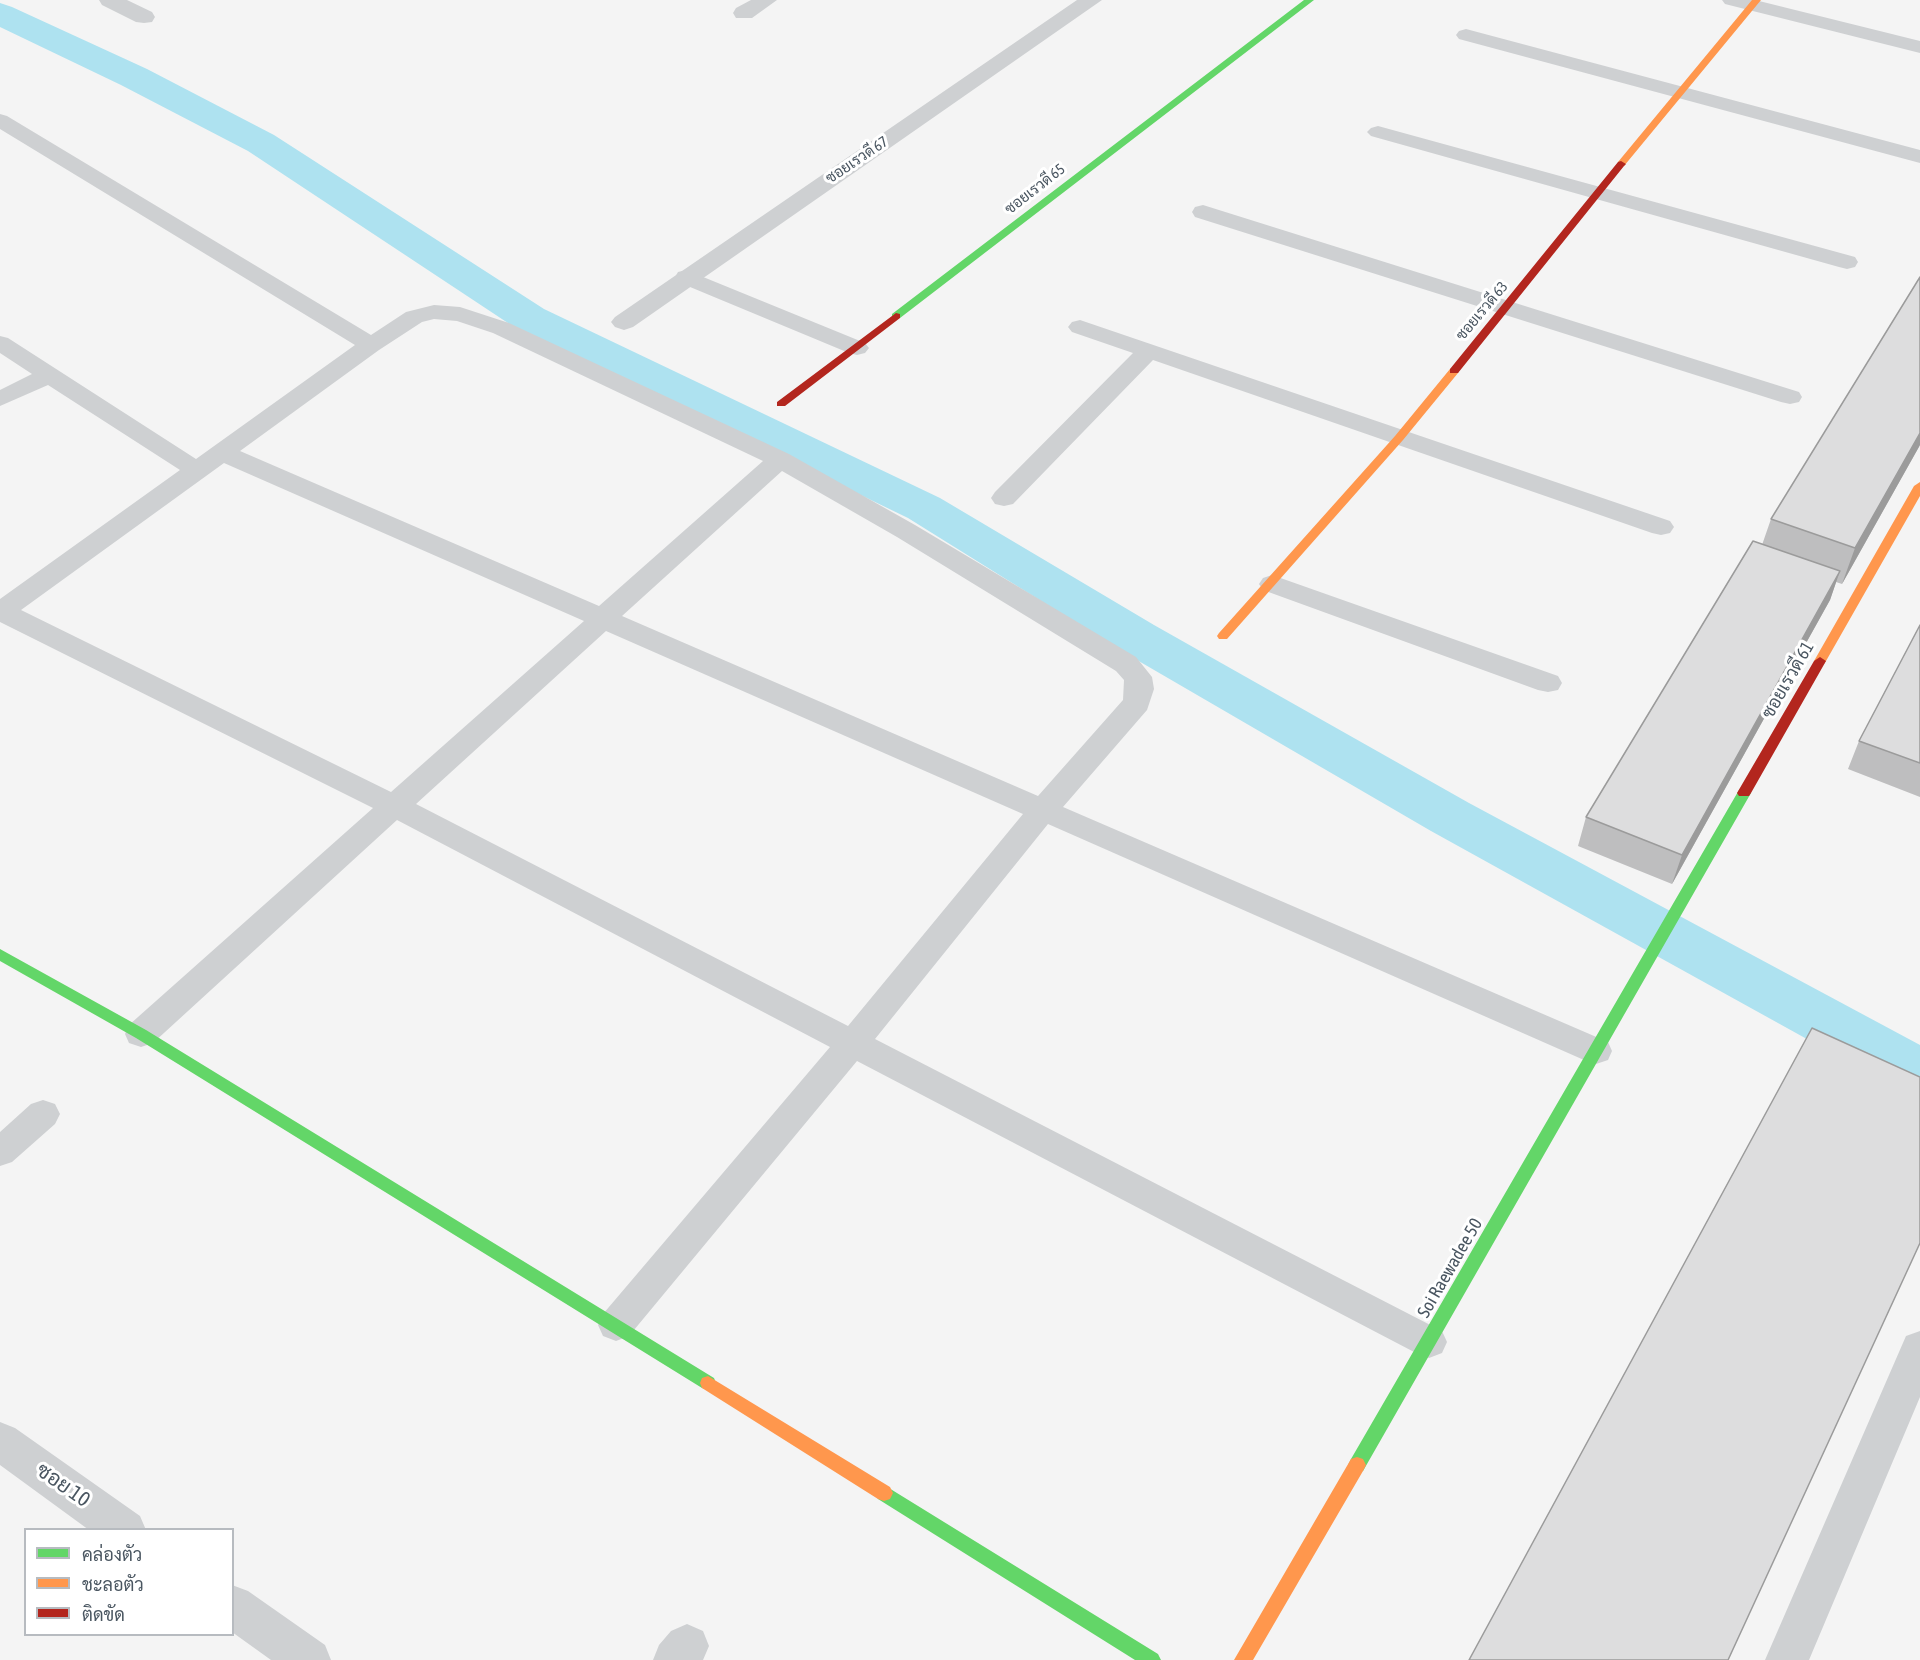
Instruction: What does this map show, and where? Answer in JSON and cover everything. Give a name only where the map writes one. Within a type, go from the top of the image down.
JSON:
[{"type":"street","points":[[110,0],[144,18]]},
{"type":"street","points":[[744,13],[766,0]]},
{"type":"street","name":"ซอยเรวดี 67","points":[[624,322],[1091,0]]},
{"type":"street","name":"ซอยเรวดี 65","points":[[781,404],[1310,0]]},
{"type":"street","name":"ซอยเรวดี 63","points":[[1223,636],[1272,584],[1399,438],[1755,3]]},
{"type":"street","name":"ซอยเรวดี 61","points":[[1687,892],[1920,486]]},
{"type":"street","name":"Soi Raewadee 50","points":[[1243,1660],[1429,1342],[1687,892]]},
{"type":"street","points":[[0,954],[141,1034],[615,1325],[1152,1660]]},
{"type":"street","points":[[1787,1660],[1920,1349]]},
{"type":"street","name":"ซอย 10","points":[[0,1441],[122,1528]]},
{"type":"street","points":[[234,1607],[309,1660]]},
{"type":"lane","points":[[1732,0],[1755,3],[1920,47]]},
{"type":"lane","points":[[1466,35],[1920,157]]},
{"type":"lane","points":[[0,120],[371,345]]},
{"type":"lane","points":[[1378,132],[1847,262]]},
{"type":"lane","points":[[1203,212],[1790,397]]},
{"type":"lane","points":[[686,278],[857,348]]},
{"type":"lane","points":[[615,1325],[853,1043],[1042,811],[1137,704],[1140,688],[1138,677],[1116,658],[906,531],[780,459],[501,328],[460,314],[434,312],[414,317],[371,345],[1,612],[393,805],[853,1043],[1429,1342]]},
{"type":"lane","points":[[1080,327],[1661,527]]},
{"type":"lane","points":[[0,343],[198,471]]},
{"type":"lane","points":[[1004,498],[1148,351]]},
{"type":"lane","points":[[0,399],[48,376]]},
{"type":"lane","points":[[223,453],[1596,1051]]},
{"type":"lane","points":[[141,1034],[780,459]]},
{"type":"lane","points":[[1272,584],[1548,683]]},
{"type":"lane","points":[[0,1152],[43,1114]]},
{"type":"building","points":[[1920,277],[1920,433],[1855,548],[1771,519]]},
{"type":"building","points":[[1753,541],[1840,571],[1682,855],[1586,817]]},
{"type":"building","points":[[1920,625],[1920,763],[1859,741]]},
{"type":"building","points":[[1812,1028],[1920,1077],[1920,1243],[1728,1660],[1469,1660]]},
{"type":"waterway","points":[[0,14],[134,77],[261,143],[529,318],[924,508],[1136,637],[1450,817],[1920,1073]]},
{"type":"traffic: fast","points":[[896,316],[1310,0]]},
{"type":"traffic: fast","points":[[1357,1465],[1744,793]]},
{"type":"traffic: fast","points":[[0,954],[141,1034],[708,1383]]},
{"type":"traffic: fast","points":[[884,1493],[1152,1660]]},
{"type":"traffic: slow","points":[[1621,164],[1757,0]]},
{"type":"traffic: slow","points":[[1223,636],[1399,438],[1454,371]]},
{"type":"traffic: slow","points":[[1820,661],[1920,486]]},
{"type":"traffic: slow","points":[[708,1383],[884,1493]]},
{"type":"traffic: slow","points":[[1243,1660],[1357,1465]]},
{"type":"traffic: jam","points":[[1454,371],[1621,164]]},
{"type":"traffic: jam","points":[[781,404],[896,316]]},
{"type":"traffic: jam","points":[[1744,793],[1820,661]]}]
